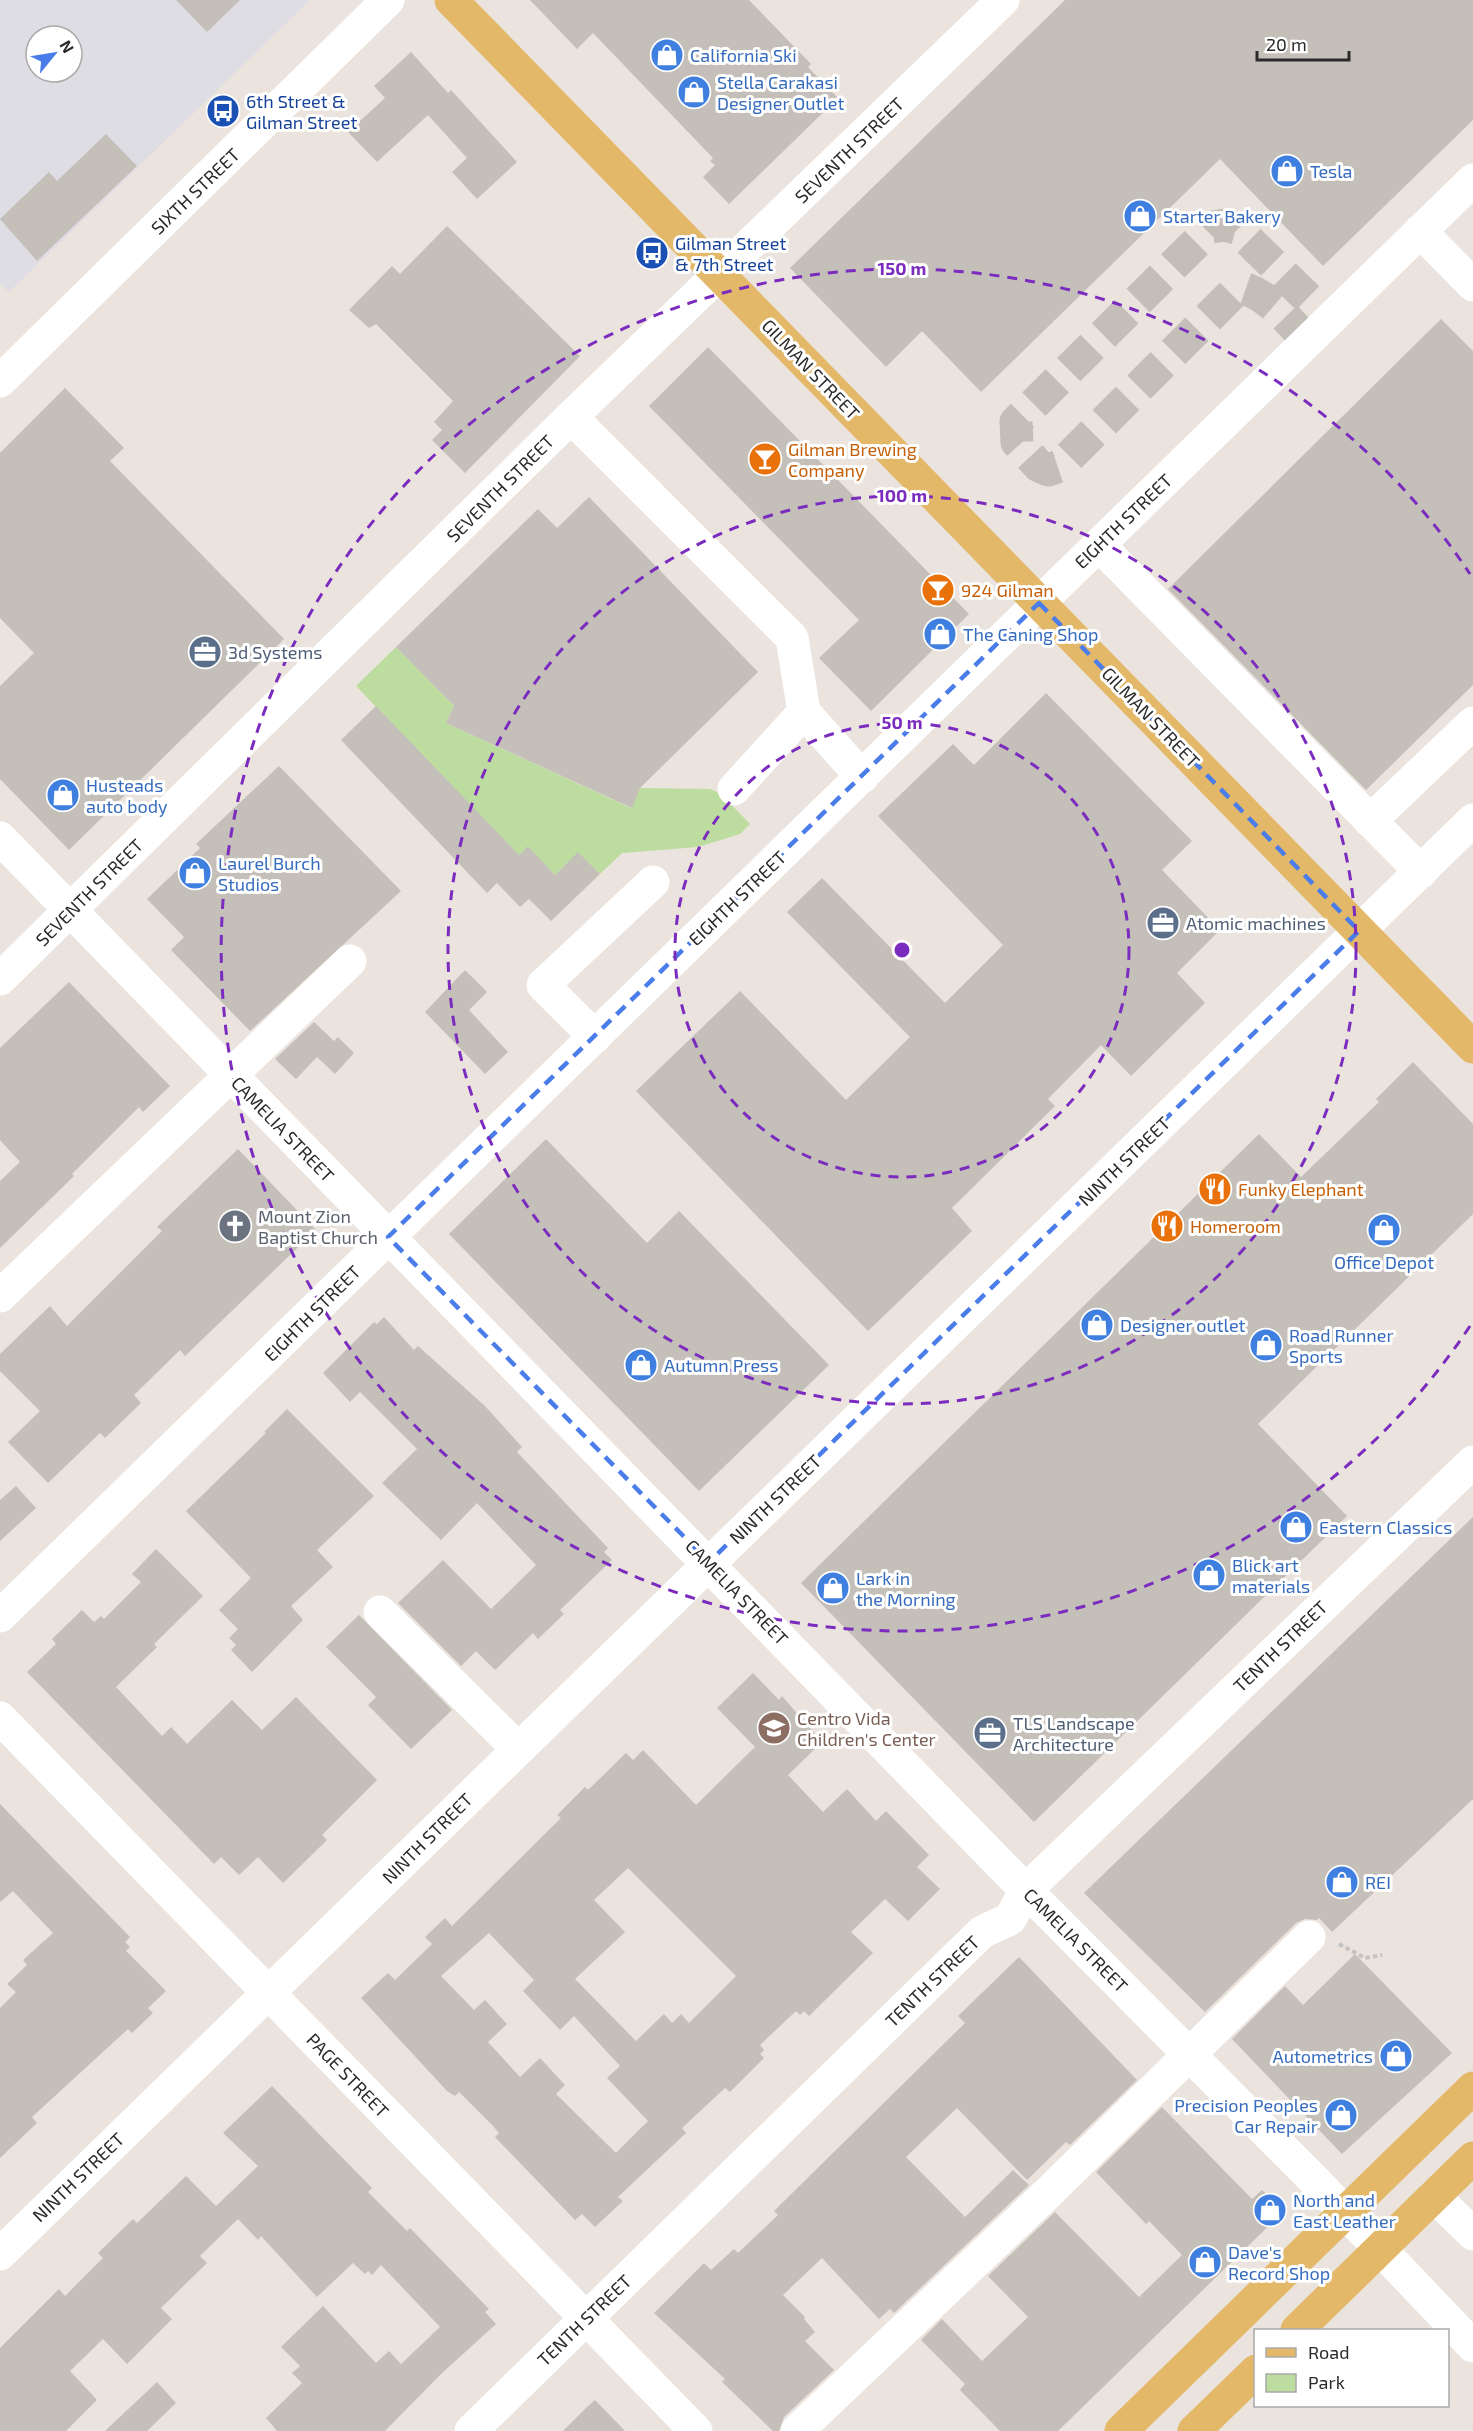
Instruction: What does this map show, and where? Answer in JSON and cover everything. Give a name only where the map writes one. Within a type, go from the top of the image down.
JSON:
[{"type":"main road","name":"GILMAN STREET","points":[[452,0],[1473,1047]]},
{"type":"main road","points":[[1121,2431],[1473,2088]]},
{"type":"main road","points":[[1299,2329],[1473,2158]]},
{"type":"main road","points":[[1194,2431],[1254,2373]]},
{"type":"street","name":"SIXTH STREET","points":[[0,381],[388,0]]},
{"type":"street","name":"SEVENTH STREET","points":[[0,980],[571,417],[1003,0]]},
{"type":"street","name":"EIGHTH STREET","points":[[0,1616],[1473,180]]},
{"type":"street","points":[[1420,231],[1473,285]]},
{"type":"street","points":[[571,417],[792,638],[804,712],[862,777]]},
{"type":"street","points":[[1099,545],[1421,872]]},
{"type":"street","points":[[734,789],[804,712]]},
{"type":"street","points":[[1370,821],[1473,723]]},
{"type":"street","name":"NINTH STREET","points":[[0,2253],[1473,820]]},
{"type":"street","name":"CAMELIA STREET","points":[[0,837],[1473,2346]]},
{"type":"street","points":[[595,1037],[543,985],[653,882]]},
{"type":"street","points":[[0,1296],[350,961]]},
{"type":"street","name":"TENTH STREET","points":[[471,2431],[982,1932],[1010,1919],[1026,1890],[1473,1462]]},
{"type":"street","points":[[380,1612],[517,1748]]},
{"type":"street","name":"PAGE STREET","points":[[0,1718],[696,2431]]},
{"type":"street","points":[[797,2431],[1309,1937]]},
{"type":"street","points":[[1434,2196],[1473,2234]]},
{"type":"path","points":[[1309,1937],[1341,1944],[1365,1958],[1382,1955]]},
{"type":"highlighted area","points":[[1039,603],[1359,931],[709,1562],[388,1237]]},
{"type":"shaded area","points":[[0,0],[310,0],[9,292],[0,283]]},
{"type":"green space","points":[[396,647],[454,706],[446,723],[631,808],[640,788],[710,789],[721,794],[750,824],[740,834],[698,847],[622,853],[600,874],[578,853],[555,875],[528,847],[519,855],[356,686]]},
{"type":"building","points":[[176,0],[240,0],[207,32]]},
{"type":"building","points":[[530,0],[749,0],[811,64],[808,67],[838,98],[729,204],[703,177],[715,165],[710,161],[713,158],[593,33],[577,49]]},
{"type":"building","points":[[1065,0],[1473,0],[1473,120],[1323,266],[1220,159],[981,392],[922,331],[886,367],[790,268]]},
{"type":"building","points":[[411,52],[448,93],[451,90],[517,162],[477,199],[452,172],[467,158],[428,115],[377,162],[348,132],[385,98],[374,86]]},
{"type":"building","points":[[106,134],[137,166],[37,261],[0,219],[49,172],[57,181]]},
{"type":"building","points":[[447,226],[580,356],[465,473],[432,440],[442,430],[434,422],[453,401],[376,324],[369,328],[349,310],[392,266],[400,274]]},
{"type":"building","points":[[1441,319],[1473,351],[1473,685],[1366,790],[1168,589]]},
{"type":"building","points":[[708,347],[969,614],[871,711],[819,658],[859,620],[649,406]]},
{"type":"building","points":[[65,388],[124,448],[110,461],[284,639],[69,850],[0,779],[0,686],[34,653],[0,618],[0,453]]},
{"type":"building","points":[[589,497],[758,672],[640,788],[632,808],[446,723],[454,706],[396,647],[538,509],[557,528]]},
{"type":"building","points":[[1046,693],[1192,841],[1162,870],[1220,930],[1177,973],[1205,1003],[1131,1076],[1101,1045],[1048,1099],[1055,1106],[952,1208],[972,1231],[868,1331],[636,1091],[740,991],[846,1100],[910,1037],[787,912],[822,878],[945,1003],[1003,945],[878,816],[953,744],[974,765]]},
{"type":"building","points":[[376,706],[519,855],[528,846],[555,875],[578,852],[600,874],[551,921],[529,899],[520,907],[497,883],[487,893],[341,740]]},
{"type":"building","points":[[279,766],[401,891],[250,1031],[171,950],[184,937],[147,899],[200,848],[196,844]]},
{"type":"building","points":[[465,970],[487,992],[469,1010],[508,1052],[485,1074],[425,1012]]},
{"type":"building","points":[[69,982],[170,1086],[143,1112],[139,1107],[72,1174],[74,1176],[0,1248],[0,1181],[20,1162],[0,1140],[0,1048]]},
{"type":"building","points":[[314,1022],[334,1041],[338,1037],[354,1053],[335,1074],[317,1057],[296,1079],[275,1059]]},
{"type":"building","points":[[1413,1062],[1473,1124],[1473,1214],[1258,1424],[1347,1516],[1034,1822],[801,1583],[1259,1134],[1301,1177],[1379,1102],[1376,1099]]},
{"type":"building","points":[[546,1139],[647,1243],[679,1211],[829,1365],[699,1491],[449,1234]]},
{"type":"building","points":[[238,1149],[316,1230],[185,1356],[180,1350],[134,1395],[141,1403],[105,1438],[100,1433],[48,1483],[8,1442],[40,1411],[0,1371],[0,1354],[50,1306],[67,1326],[162,1231],[157,1227]]},
{"type":"building","points":[[384,1317],[414,1350],[418,1346],[485,1406],[522,1447],[517,1452],[608,1548],[604,1552],[612,1560],[560,1610],[564,1614],[538,1639],[533,1633],[495,1670],[476,1651],[461,1666],[398,1603],[443,1560],[491,1609],[536,1565],[477,1503],[441,1540],[382,1483],[417,1449],[360,1392],[350,1402],[323,1373],[374,1322],[377,1324]]},
{"type":"building","points":[[287,1409],[374,1496],[317,1550],[333,1567],[291,1606],[303,1620],[252,1672],[231,1650],[236,1645],[229,1638],[238,1629],[219,1610],[251,1578],[186,1511],[266,1433],[264,1432]]},
{"type":"building","points":[[16,1486],[36,1508],[0,1541],[0,1500]]},
{"type":"building","points":[[1473,1517],[1473,1799],[1332,1932],[1319,1918],[1317,1920],[1305,1919],[1296,1923],[1205,2012],[1084,1893]]},
{"type":"building","points":[[156,1549],[203,1596],[154,1644],[157,1647],[116,1687],[162,1736],[171,1727],[187,1744],[232,1700],[262,1730],[296,1697],[377,1780],[322,1835],[327,1840],[283,1883],[258,1857],[239,1875],[221,1857],[214,1864],[27,1672],[56,1644],[52,1639],[82,1610],[94,1622],[101,1616],[104,1619],[141,1582],[132,1574]]},
{"type":"building","points":[[359,1615],[452,1710],[411,1749],[368,1705],[376,1697],[326,1647]]},
{"type":"building","points":[[753,1673],[779,1700],[782,1696],[822,1742],[788,1775],[823,1812],[847,1789],[876,1821],[886,1811],[929,1855],[917,1867],[940,1889],[908,1921],[885,1899],[851,1932],[873,1953],[809,2016],[804,2011],[800,2015],[796,2011],[760,2045],[764,2050],[760,2054],[764,2058],[730,2092],[725,2088],[682,2128],[686,2133],[618,2197],[623,2201],[595,2227],[582,2214],[575,2220],[495,2137],[499,2133],[493,2126],[459,2092],[455,2096],[447,2091],[361,1998],[388,1973],[395,1980],[432,1944],[425,1937],[445,1918],[452,1926],[561,1818],[557,1815],[585,1787],[588,1790],[626,1753],[633,1760],[643,1750],[696,1805],[755,1747],[717,1708]],"holes":[[[628,1868],[736,1976],[689,2023],[681,2014],[672,2023],[664,2014],[636,2041],[575,1979],[625,1932],[594,1900]],[[489,1933],[534,1980],[523,1991],[560,2030],[574,2016],[620,2066],[607,2078],[648,2121],[616,2153],[556,2094],[565,2085],[540,2058],[520,2077],[488,2042],[507,2024],[485,2000],[474,2010],[441,1976]]]},
{"type":"building","points":[[0,1804],[130,1937],[125,1942],[130,1947],[126,1951],[166,1991],[148,2008],[153,2013],[132,2033],[128,2029],[32,2117],[37,2123],[0,2158],[0,2008],[16,1992],[7,1984],[27,1965],[23,1960],[53,1933],[13,1891],[0,1902]]},
{"type":"building","points":[[1355,1954],[1452,2053],[1342,2154],[1232,2039],[1285,1986],[1303,2005]]},
{"type":"building","points":[[1019,1957],[1137,2080],[1070,2145],[1066,2142],[1027,2180],[957,2108],[906,2157],[965,2217],[1013,2170],[1029,2185],[894,2313],[890,2309],[879,2319],[822,2258],[783,2295],[805,2317],[804,2319],[815,2332],[805,2341],[834,2370],[784,2417],[779,2431],[773,2431],[722,2382],[725,2379],[654,2313],[704,2263],[711,2270],[734,2249],[738,2253],[778,2215],[774,2211],[965,2023],[958,2016]]},
{"type":"building","points":[[272,2086],[372,2188],[368,2192],[407,2231],[410,2228],[489,2309],[485,2312],[496,2324],[441,2374],[385,2431],[277,2431],[266,2418],[302,2383],[292,2373],[300,2366],[281,2347],[323,2306],[376,2363],[389,2351],[401,2364],[440,2327],[381,2265],[372,2275],[368,2271],[365,2274],[353,2263],[317,2297],[261,2236],[258,2240],[238,2219],[200,2256],[207,2263],[161,2308],[172,2319],[127,2364],[103,2339],[70,2371],[97,2400],[66,2431],[0,2431],[0,2348],[59,2289],[65,2296],[103,2258],[98,2253],[133,2219],[137,2223],[186,2176],[216,2206],[258,2166],[223,2133]]},
{"type":"building","points":[[1162,2107],[1252,2199],[1262,2190],[1284,2211],[1058,2431],[1000,2431],[960,2390],[965,2384],[921,2340],[942,2319],[982,2361],[1028,2317],[988,2276],[1055,2212],[1139,2297],[1182,2255],[1149,2221],[1146,2224],[1096,2172]]},
{"type":"building","points":[[157,2382],[176,2403],[147,2431],[105,2431]]},
{"type":"building","points":[[595,2400],[625,2431],[563,2431],[586,2408]]},
{"type":"tunnel","points":[[1308,341],[1270,303],[1243,288],[1232,294],[1060,466],[1048,470],[1039,466],[1017,442],[1016,422],[1212,227],[1225,225],[1236,228],[1330,320]]},
{"type":"place","name":"California Ski","points":[[667,55]]},
{"type":"place","name":"Stella Carakasi Designer Outlet","points":[[694,92]]},
{"type":"place","name":"6th Street & Gilman Street","points":[[223,111]]},
{"type":"place","name":"Tesla","points":[[1287,171]]},
{"type":"place","name":"Starter Bakery","points":[[1140,216]]},
{"type":"place","name":"Gilman Street & 7th Street","points":[[652,253]]},
{"type":"place","name":"Gilman Brewing Company","points":[[765,459]]},
{"type":"place","name":"924 Gilman","points":[[938,590]]},
{"type":"place","name":"The Caning Shop","points":[[940,634]]},
{"type":"place","name":"3d Systems","points":[[205,652]]},
{"type":"place","name":"Husteads auto body","points":[[63,795]]},
{"type":"place","name":"Laurel Burch Studios","points":[[195,873]]},
{"type":"place","name":"Atomic machines","points":[[1163,923]]},
{"type":"place","name":"Funky Elephant","points":[[1215,1189]]},
{"type":"place","name":"Mount Zion Baptist Church","points":[[235,1226]]},
{"type":"place","name":"Homeroom","points":[[1167,1226]]},
{"type":"place","name":"Office Depot","points":[[1384,1230]]},
{"type":"place","name":"Designer outlet","points":[[1097,1325]]},
{"type":"place","name":"Road Runner Sports","points":[[1266,1345]]},
{"type":"place","name":"Autumn Press","points":[[641,1365]]},
{"type":"place","name":"Eastern Classics","points":[[1296,1527]]},
{"type":"place","name":"Blick art materials","points":[[1209,1575]]},
{"type":"place","name":"Lark in the Morning","points":[[833,1588]]},
{"type":"place","name":"Centro Vida Children's Center","points":[[774,1728]]},
{"type":"place","name":"TLS Landscape Architecture","points":[[990,1733]]},
{"type":"place","name":"REI","points":[[1342,1882]]},
{"type":"place","name":"Autometrics","points":[[1396,2056]]},
{"type":"place","name":"Precision Peoples Car Repair","points":[[1341,2115]]},
{"type":"place","name":"North and East Leather","points":[[1270,2210]]},
{"type":"place","name":"Dave's Record Shop","points":[[1205,2262]]}]
